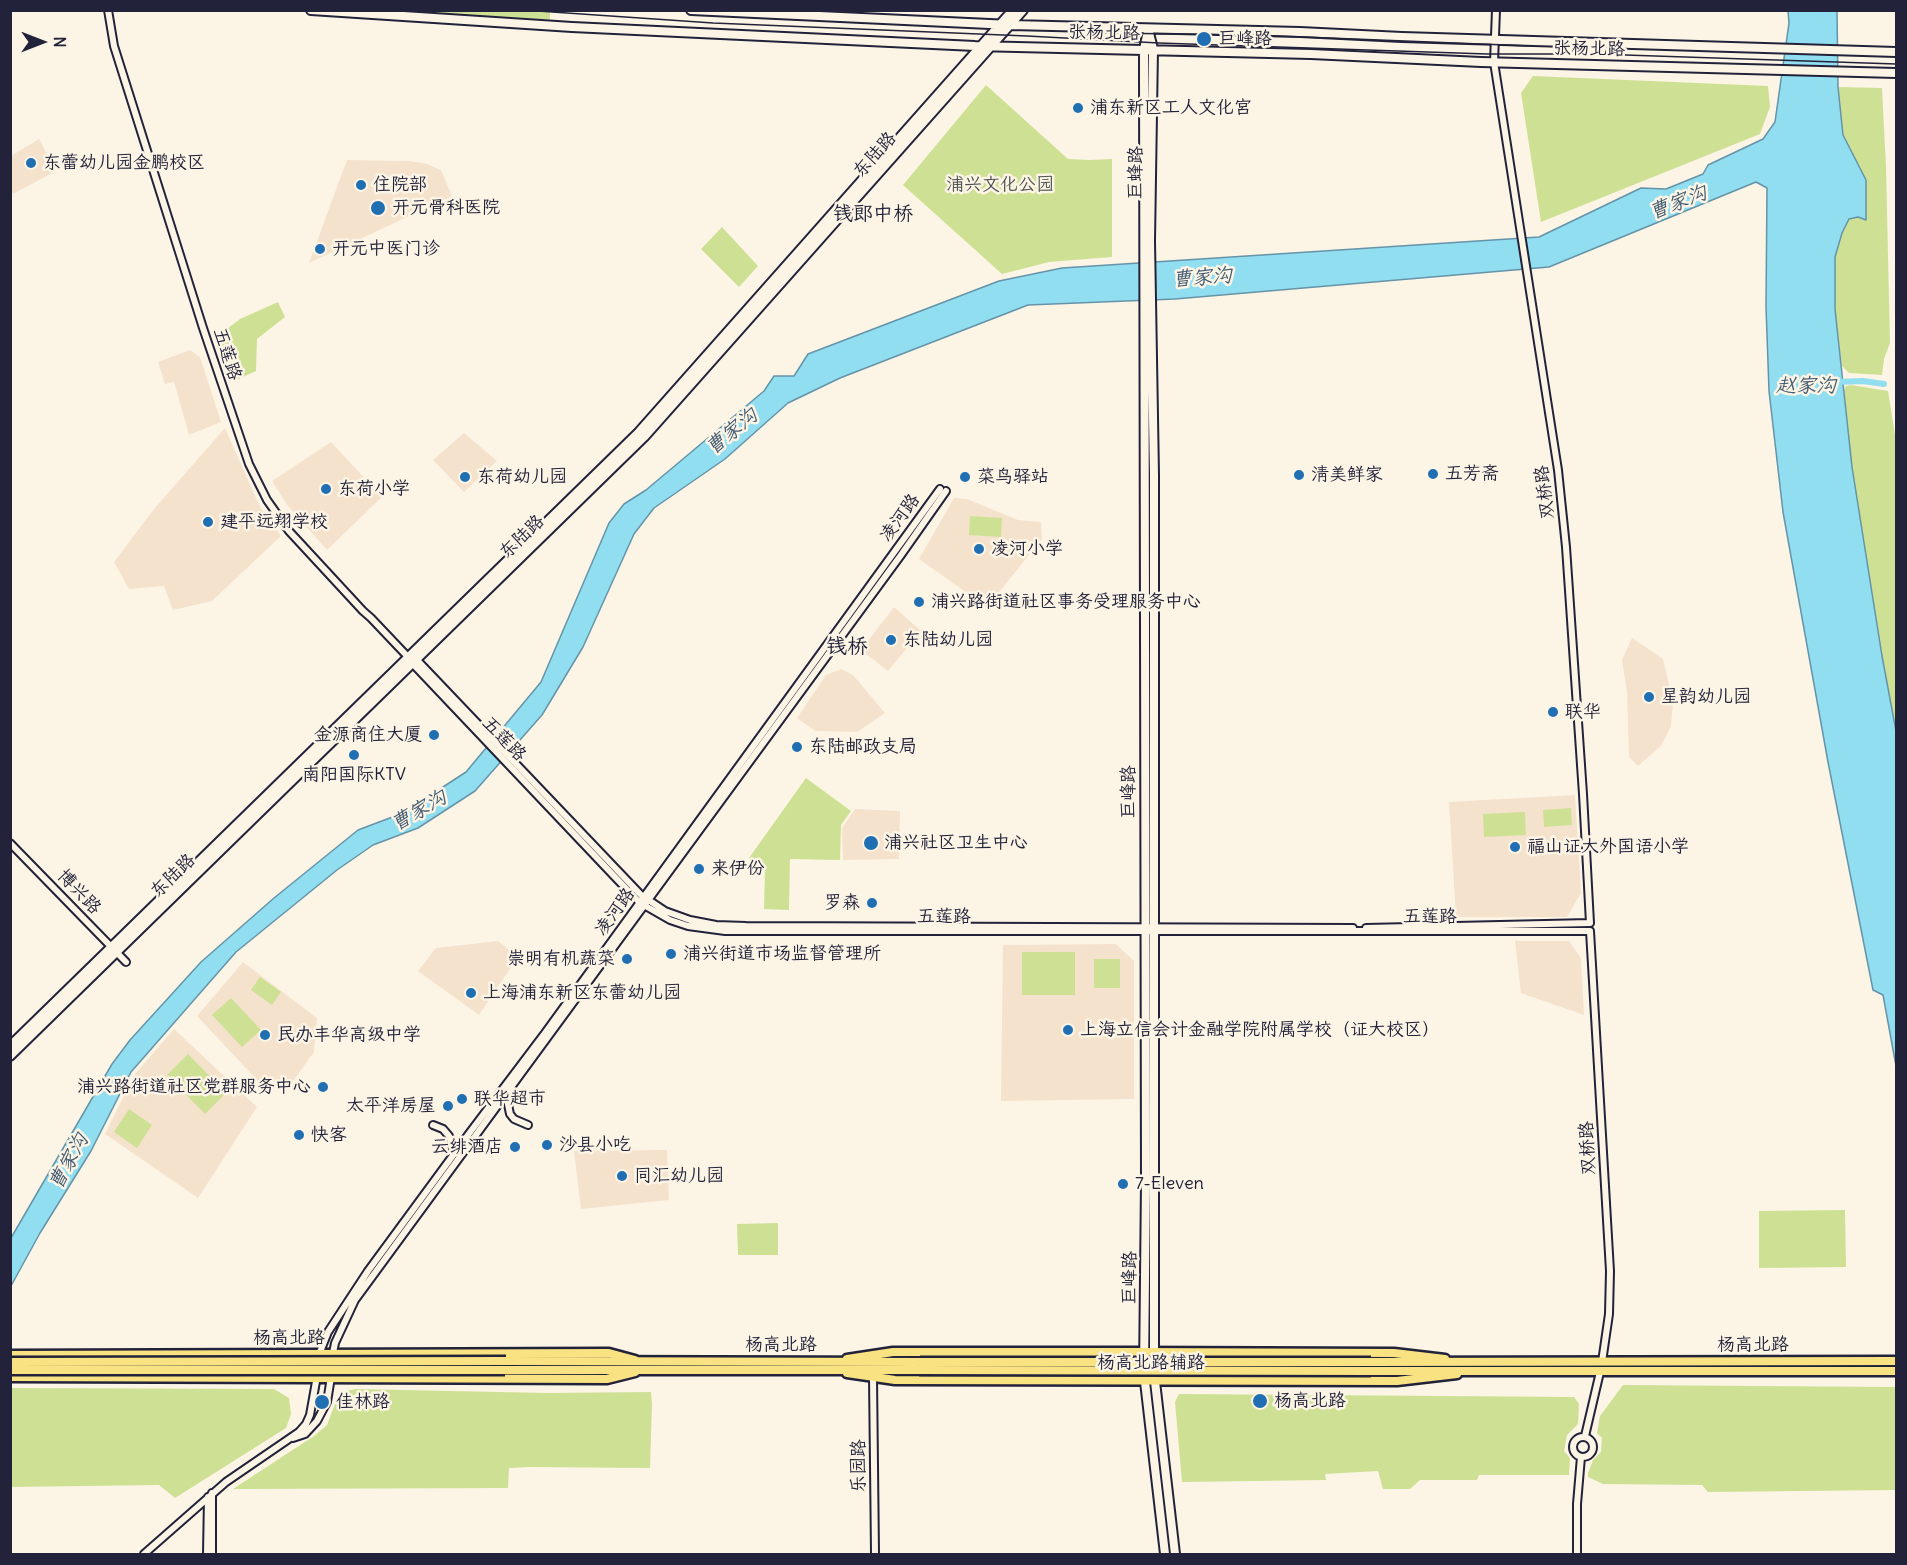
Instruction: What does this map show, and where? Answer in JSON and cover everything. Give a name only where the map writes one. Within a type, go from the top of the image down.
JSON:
[{"type":"main road","name":"张杨北路","points":[[311,10],[563,27],[984,46],[1153,49],[1494,62],[1896,73]]},
{"type":"main road","name":"张杨北路","points":[[691,10],[1007,25],[1268,30],[1493,40],[1896,52]]},
{"type":"main road","name":"东陆路","points":[[10,1046],[114,950],[644,437],[993,46],[1007,25],[1013,10]]},
{"type":"main road","name":"东陆路","points":[[413,661],[639,432],[984,46],[1023,10]]},
{"type":"main road","name":"巨峰路","points":[[1148,29],[1144,49],[1148,317],[1149,929],[1154,1352],[1155,1380],[1176,1554]]},
{"type":"main road","name":"巨蜂路","points":[[1147,240],[1153,49],[1148,29]]},
{"type":"main road","name":"巨峰路","points":[[1149,929],[1144,1380],[1165,1554]]},
{"type":"main road","name":"东陆路","points":[[10,1056],[114,950]]},
{"type":"main road","name":"杨高北路辅路","points":[[831,1366],[893,1352],[1394,1353],[1470,1362]]},
{"type":"main road","name":"杨高北路","points":[[10,1355],[609,1353],[638,1366]]},
{"type":"main road","name":"杨高北路","points":[[1371,1367],[1470,1362],[1896,1361]]},
{"type":"main road","name":"杨高北路","points":[[10,1362],[505,1366],[1371,1367],[1470,1372],[1896,1371]]},
{"type":"main road","name":"杨高北路","points":[[10,1370],[505,1366]]},
{"type":"main road","name":"杨高北路","points":[[10,1377],[607,1379],[638,1366]]},
{"type":"main road","name":"杨高北路辅路","points":[[831,1366],[895,1380],[1397,1381],[1470,1372]]},
{"type":"street","name":"五莲路","points":[[108,10],[114,46],[203,328],[254,477],[267,500],[290,531],[644,902],[681,918],[725,925],[1149,929],[1590,927]]},
{"type":"street","name":"双桥路","points":[[1496,10],[1493,40],[1494,62],[1558,470],[1566,546],[1610,1270],[1609,1314],[1602,1362]]},
{"type":"street","name":"凌河路","points":[[332,1355],[335,1343],[355,1300],[943,490]]},
{"type":"street","name":"博兴路","points":[[10,843],[126,962]]},
{"type":"street","name":"凌河路","points":[[318,1355],[328,1332],[350,1297],[453,1155],[644,902]]},
{"type":"street","points":[[506,1094],[510,1114],[514,1119],[528,1125]]},
{"type":"street","points":[[433,1125],[443,1129],[449,1136],[453,1155]]},
{"type":"street","points":[[144,1554],[226,1482],[290,1439],[306,1424],[317,1379],[318,1355]]},
{"type":"street","points":[[290,1439],[305,1434],[317,1421],[327,1402],[332,1355]]},
{"type":"street","points":[[1584,1436],[1600,1372]]},
{"type":"street","name":"乐园路","points":[[873,1377],[875,1554]]},
{"type":"street","points":[[1584,1436],[1590,1439],[1593,1448],[1588,1456],[1581,1457],[1575,1454],[1572,1445],[1575,1439],[1584,1436]]},
{"type":"street","points":[[1577,1554],[1577,1488],[1581,1457]]},
{"type":"street","points":[[207,1554],[210,1495]]},
{"type":"street","points":[[210,1495],[212,1554]]},
{"type":"shaded area","name":"东蕾幼儿园金鹏校区","points":[[39,139],[56,171],[13,194],[11,156]]},
{"type":"shaded area","name":"开元骨科医院","points":[[347,160],[410,161],[427,164],[441,170],[452,196],[309,263]]},
{"type":"shaded area","points":[[190,350],[200,357],[221,422],[189,435],[174,382],[165,384],[158,362]]},
{"type":"shaded area","name":"建平远翔学校","points":[[225,428],[260,507],[281,536],[212,601],[173,610],[164,586],[129,589],[114,562],[154,509]]},
{"type":"shaded area","name":"东荷幼儿园","points":[[464,433],[497,461],[464,492],[433,460]]},
{"type":"shaded area","name":"东荷小学","points":[[331,442],[382,497],[327,550],[288,506],[272,481]]},
{"type":"shaded area","name":"凌河小学","points":[[954,498],[967,499],[1018,520],[1041,522],[1042,539],[987,607],[919,559]]},
{"type":"shaded area","name":"东陆幼儿园","points":[[894,607],[921,631],[888,671],[861,650]]},
{"type":"shaded area","name":"星韵幼儿园","points":[[1632,638],[1663,659],[1673,702],[1671,726],[1661,746],[1638,766],[1629,757],[1627,692],[1622,660]]},
{"type":"shaded area","points":[[841,669],[853,675],[885,713],[857,732],[815,731],[797,718],[826,675]]},
{"type":"shaded area","name":"福山证大外国语小学","points":[[1575,795],[1581,893],[1567,917],[1456,917],[1449,802]]},
{"type":"shaded area","name":"浦兴社区卫生中心","points":[[855,809],[900,811],[899,859],[843,860],[842,828]]},
{"type":"shaded area","name":"上海浦东新区东蕾幼儿园","points":[[498,941],[518,957],[479,1015],[418,971],[436,948]]},
{"type":"shaded area","points":[[1515,941],[1569,941],[1581,958],[1584,1015],[1521,993]]},
{"type":"shaded area","name":"上海立信会计金融学院附属学校（证大校区）","points":[[1116,944],[1134,961],[1134,1099],[1001,1101],[1003,945]]},
{"type":"shaded area","name":"民办丰华高级中学","points":[[243,962],[317,1018],[314,1052],[293,1081],[259,1082],[197,1016]]},
{"type":"shaded area","points":[[174,1029],[257,1107],[198,1198],[105,1134],[135,1074]]},
{"type":"shaded area","name":"同汇幼儿园","points":[[667,1150],[669,1200],[581,1209],[574,1151]]},
{"type":"green space","points":[[550,10],[550,20],[401,11]]},
{"type":"green space","points":[[1533,76],[1768,86],[1770,107],[1760,134],[1541,222],[1521,93]]},
{"type":"green space","name":"浦兴文化公园","points":[[986,85],[1068,159],[1112,159],[1112,257],[1049,262],[1002,274],[903,185]]},
{"type":"green space","points":[[1838,87],[1882,88],[1890,343],[1884,359],[1882,375],[1849,373],[1842,366],[1835,309],[1835,257],[1849,219],[1858,217],[1866,220],[1849,147],[1843,135]]},
{"type":"green space","points":[[722,227],[758,266],[739,287],[701,249]]},
{"type":"green space","points":[[278,302],[285,317],[257,339],[256,371],[234,381],[222,345],[227,329],[240,319]]},
{"type":"green space","points":[[1846,386],[1888,391],[1896,441],[1896,731],[1852,467],[1844,391]]},
{"type":"green space","points":[[970,516],[1002,518],[1001,537],[969,535]]},
{"type":"green space","points":[[806,778],[851,811],[841,825],[840,860],[790,859],[789,910],[764,909],[765,870],[749,858]]},
{"type":"green space","points":[[1571,808],[1572,825],[1544,827],[1543,810]]},
{"type":"green space","points":[[1525,812],[1526,835],[1484,837],[1483,814]]},
{"type":"green space","points":[[1022,952],[1075,952],[1075,995],[1022,995]]},
{"type":"green space","points":[[1094,959],[1120,959],[1120,988],[1094,988]]},
{"type":"green space","points":[[260,977],[281,992],[272,1005],[251,990]]},
{"type":"green space","points":[[231,998],[261,1030],[242,1047],[212,1015]]},
{"type":"green space","points":[[188,1054],[226,1093],[205,1114],[167,1075]]},
{"type":"green space","points":[[129,1109],[152,1125],[137,1148],[114,1132]]},
{"type":"green space","points":[[1845,1210],[1846,1267],[1759,1268],[1759,1211]]},
{"type":"green space","points":[[778,1223],[778,1255],[738,1255],[737,1224]]},
{"type":"green space","points":[[1623,1385],[1896,1387],[1896,1490],[1708,1492],[1702,1485],[1603,1484],[1588,1477],[1588,1473],[1593,1460],[1601,1452],[1602,1438],[1597,1433],[1600,1416]]},
{"type":"green space","points":[[10,1388],[274,1389],[289,1398],[291,1414],[286,1428],[175,1498],[159,1485],[11,1487]]},
{"type":"green space","points":[[355,1389],[547,1393],[651,1392],[650,1468],[509,1468],[508,1488],[233,1489],[314,1436],[327,1425],[339,1393]]},
{"type":"green space","points":[[1179,1394],[1574,1397],[1579,1404],[1578,1424],[1567,1435],[1564,1451],[1570,1458],[1569,1475],[1479,1475],[1477,1480],[1420,1480],[1410,1489],[1383,1489],[1378,1471],[1325,1474],[1326,1480],[1182,1482],[1175,1402]]},
{"type":"water","points":[[1788,11],[1837,11],[1838,87],[1843,135],[1866,180],[1866,220],[1858,217],[1849,219],[1835,257],[1835,309],[1852,467],[1896,731],[1896,1066],[1883,995],[1873,990],[1828,762],[1783,512],[1769,391],[1766,307],[1767,188],[1756,182],[1549,267],[1175,299],[1028,305],[840,378],[788,403],[725,459],[654,508],[634,534],[583,647],[542,715],[475,791],[418,828],[373,845],[337,870],[236,952],[131,1072],[91,1151],[40,1233],[11,1286],[11,1238],[112,1064],[130,1040],[201,962],[274,898],[358,830],[403,813],[466,772],[541,682],[609,523],[624,504],[646,490],[764,391],[774,376],[794,376],[808,354],[999,281],[1062,268],[1539,237],[1641,188],[1666,189],[1703,174],[1708,165],[1763,139],[1775,122],[1789,23]]},
{"type":"waterway","name":"赵家沟","points":[[1837,382],[1863,381],[1884,384]]},
{"type":"railway","points":[[523,10],[713,23],[1159,43],[1896,64]]},
{"type":"railway","points":[[1105,33],[1253,35],[1531,46]]},
{"type":"place","name":"巨峰路","points":[[1204,39]]},
{"type":"place","name":"浦东新区工人文化宫","points":[[1078,108]]},
{"type":"place","name":"东蕾幼儿园金鹏校区","points":[[31,163]]},
{"type":"place","name":"住院部","points":[[361,185]]},
{"type":"place","name":"开元骨科医院","points":[[378,208]]},
{"type":"place","name":"开元中医门诊","points":[[320,249]]},
{"type":"place","name":"五芳斋","points":[[1433,474]]},
{"type":"place","name":"清美鲜家","points":[[1299,475]]},
{"type":"place","name":"东荷幼儿园","points":[[465,477]]},
{"type":"place","name":"菜鸟驿站","points":[[965,477]]},
{"type":"place","name":"东荷小学","points":[[326,489]]},
{"type":"place","name":"建平远翔学校","points":[[208,522]]},
{"type":"place","name":"凌河小学","points":[[979,549]]},
{"type":"place","name":"浦兴路街道社区事务受理服务中心","points":[[919,602]]},
{"type":"place","name":"东陆幼儿园","points":[[891,640]]},
{"type":"place","name":"星韵幼儿园","points":[[1649,697]]},
{"type":"place","name":"联华","points":[[1553,712]]},
{"type":"place","name":"金源商住大厦","points":[[434,735]]},
{"type":"place","name":"东陆邮政支局","points":[[797,747]]},
{"type":"place","name":"南阳国际KTV","points":[[354,755]]},
{"type":"place","name":"浦兴社区卫生中心","points":[[871,843]]},
{"type":"place","name":"福山证大外国语小学","points":[[1515,847]]},
{"type":"place","name":"来伊份","points":[[699,869]]},
{"type":"place","name":"罗森","points":[[872,903]]},
{"type":"place","name":"浦兴街道市场监督管理所","points":[[671,954]]},
{"type":"place","name":"崇明有机蔬菜","points":[[627,959]]},
{"type":"place","name":"上海浦东新区东蕾幼儿园","points":[[471,993]]},
{"type":"place","name":"上海立信会计金融学院附属学校（证大校区）","points":[[1068,1030]]},
{"type":"place","name":"民办丰华高级中学","points":[[265,1035]]},
{"type":"place","name":"浦兴路街道社区党群服务中心","points":[[323,1087]]},
{"type":"place","name":"联华超市","points":[[462,1099]]},
{"type":"place","name":"太平洋房屋","points":[[448,1106]]},
{"type":"place","name":"快客","points":[[299,1135]]},
{"type":"place","name":"沙县小吃","points":[[547,1145]]},
{"type":"place","name":"云绯酒店","points":[[515,1147]]},
{"type":"place","name":"同汇幼儿园","points":[[622,1176]]},
{"type":"place","name":"7-Eleven","points":[[1123,1184]]},
{"type":"place","name":"杨高北路","points":[[1260,1401]]},
{"type":"place","name":"佳林路","points":[[322,1402]]},
{"type":"district","name":"钱郎中桥","points":[[873,214]]},
{"type":"district","name":"钱桥","points":[[847,647]]},
{"type":"water label","name":"曹家沟","points":[[1678,203]]},
{"type":"water label","name":"曹家沟","points":[[1202,278]]},
{"type":"water label","name":"曹家沟","points":[[732,432]]},
{"type":"water label","name":"曹家沟","points":[[419,811]]},
{"type":"water label","name":"曹家沟","points":[[69,1162]]}]
